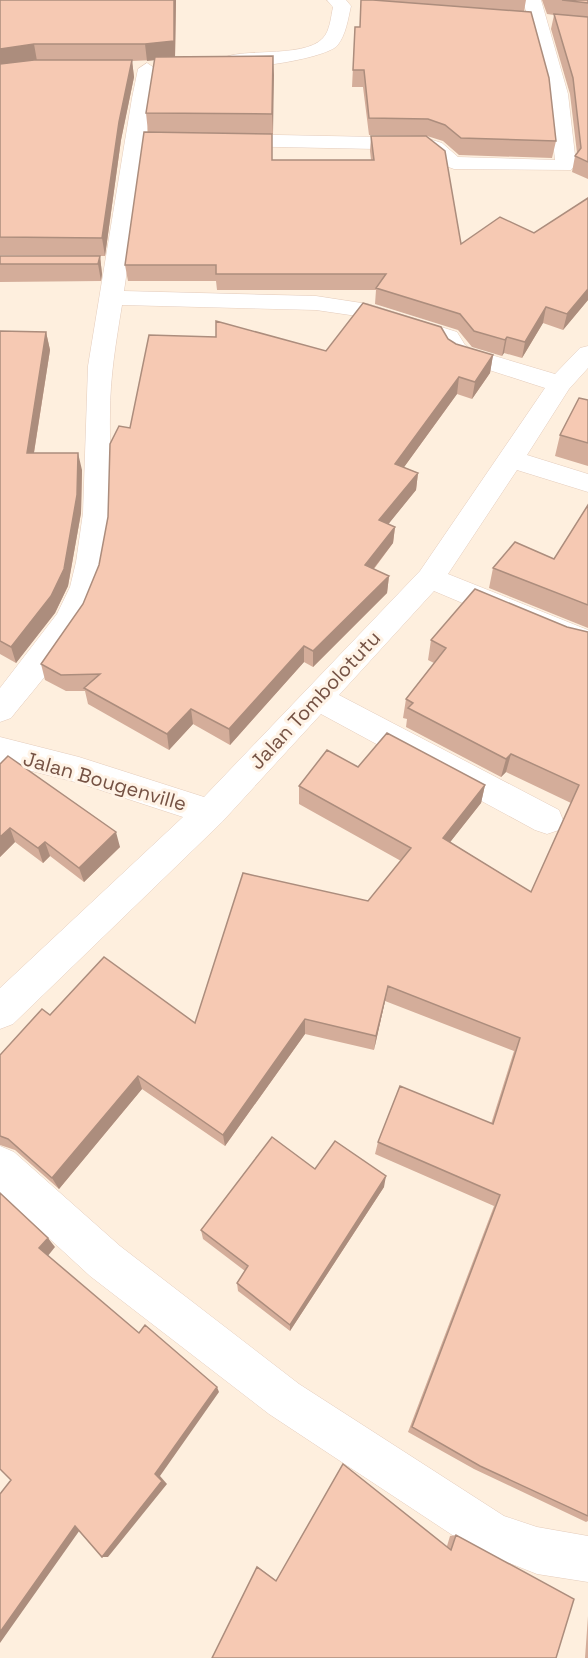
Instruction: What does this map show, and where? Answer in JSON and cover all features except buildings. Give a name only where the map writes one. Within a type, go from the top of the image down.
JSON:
[{"type":"street","points":[[211,140],[426,144],[435,146],[447,160],[454,163],[564,166],[566,164],[558,94],[532,0]]},
{"type":"street","points":[[214,63],[307,51],[324,46],[332,39],[339,3],[365,8]]},
{"type":"street","points":[[514,18],[557,22]]},
{"type":"street","points":[[0,710],[61,632],[84,587],[93,547],[99,467],[98,388],[112,298],[104,265],[144,140],[147,68]]},
{"type":"street","points":[[112,298],[316,303],[360,309],[449,337],[456,350],[463,354],[560,384]]},
{"type":"street","name":"Jalan Tombolotutu","points":[[0,1012],[210,812],[430,578],[464,531],[560,384],[588,353]]},
{"type":"street","points":[[510,459],[588,483]]},
{"type":"street","points":[[430,578],[572,637],[588,641]]},
{"type":"street","points":[[318,698],[547,820]]},
{"type":"street","name":"Jalan Bougenville","points":[[0,750],[79,770],[210,812]]},
{"type":"street","points":[[0,1166],[105,1261],[284,1399],[488,1532],[520,1547],[547,1554],[588,1559]]}]
